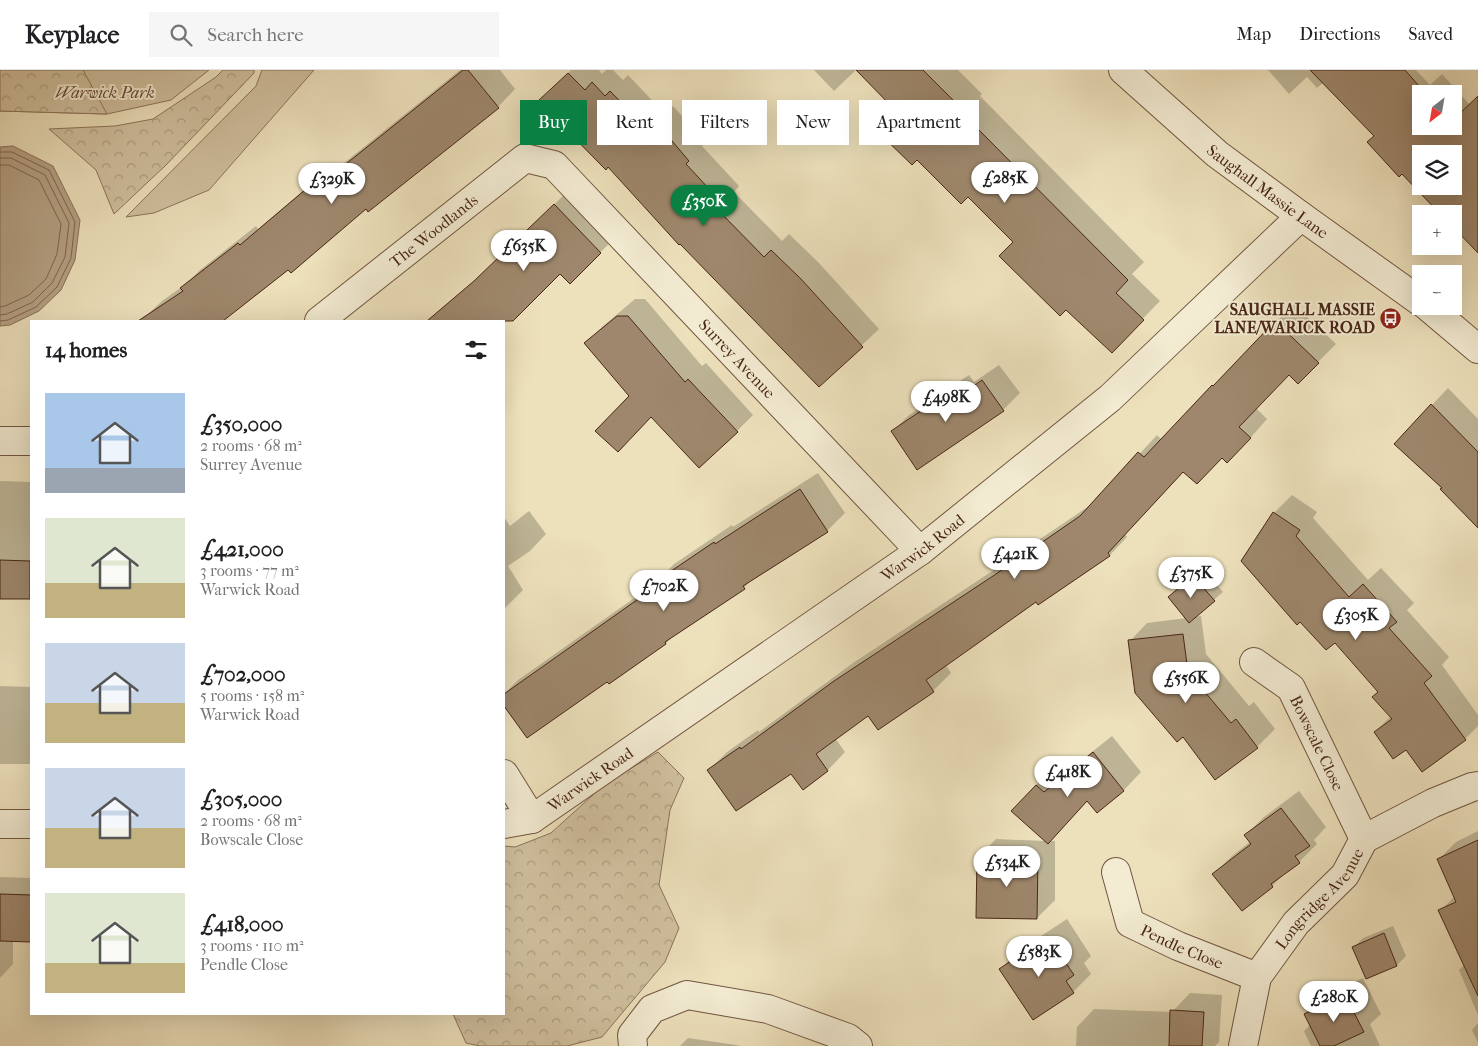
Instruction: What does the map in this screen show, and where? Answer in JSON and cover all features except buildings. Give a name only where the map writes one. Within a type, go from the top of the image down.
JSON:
[{"type":"street","name":"Saughall Massie Lane","points":[[1123,70],[1217,154],[1412,296]]},
{"type":"street","name":"The Woodlands","points":[[320,320],[525,158],[554,166]]},
{"type":"street","name":"Surrey Avenue","points":[[554,166],[920,550]]},
{"type":"street","name":"Warwick Road","points":[[505,824],[532,819],[920,550],[1110,398],[1301,216]]},
{"type":"street","points":[[1438,315],[1478,349]]},
{"type":"street","points":[[0,441],[30,441]]},
{"type":"street","name":"Bowscale Close","points":[[1254,662],[1291,688],[1364,839]]},
{"type":"street","points":[[505,776],[532,819]]},
{"type":"street","name":"Longridge Avenue","points":[[1243,1046],[1257,976],[1296,924],[1345,875],[1364,839],[1433,803],[1478,786]]},
{"type":"street","points":[[0,824],[30,824]]},
{"type":"street","name":"Pendle Close","points":[[1116,872],[1130,923],[1178,946],[1257,976]]},
{"type":"street","points":[[632,1046],[632,1035],[652,1009],[687,994],[768,1009],[848,1038],[858,1046]]},
{"type":"green space","name":"Warwick Park","points":[[0,70],[209,70],[171,100],[107,114],[0,111]]},
{"type":"green space","points":[[0,70],[83,70],[107,114],[0,111]]},
{"type":"green space","points":[[223,70],[254,70],[254,73],[166,165],[114,214],[96,170],[49,129],[115,126],[153,119],[216,77]]},
{"type":"green space","points":[[262,70],[314,70],[209,190],[154,213],[126,217],[256,86]]},
{"type":"green space","points":[[658,752],[684,778],[670,810],[659,885],[679,928],[665,962],[602,1037],[567,1046],[480,1046],[466,1043],[453,1015],[505,1015],[505,846],[515,847],[551,833],[605,784]]},
{"type":"water","points":[[13,146],[53,166],[80,220],[75,260],[61,290],[39,311],[10,325],[0,326],[0,147]]},
{"type":"place","name":"SAUGHALL MASSIE LANE/WARICK ROAD","points":[[1391,318]]}]
